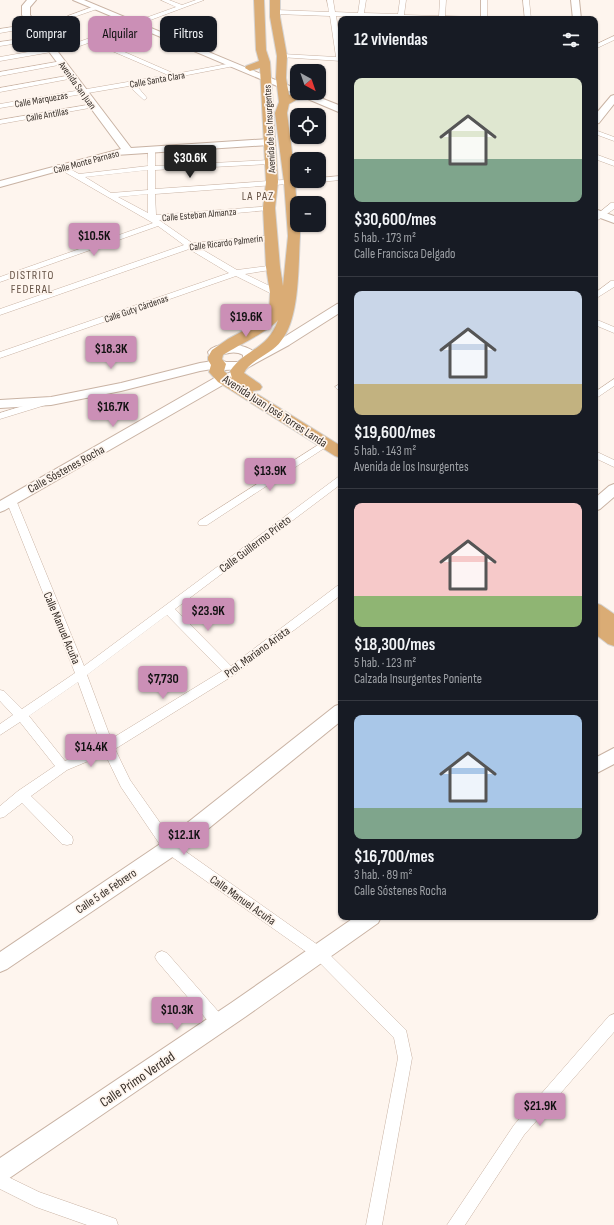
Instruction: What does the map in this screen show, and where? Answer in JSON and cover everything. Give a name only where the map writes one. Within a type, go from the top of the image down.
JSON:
[{"type":"main road","name":"Avenida de los Insurgentes","points":[[220,357],[233,342],[268,323],[275,316],[277,293],[273,267],[269,208],[272,182],[265,62],[261,50],[259,0]]},
{"type":"main road","name":"Avenida de los Insurgentes","points":[[274,0],[276,12],[275,17],[282,56],[281,82],[284,102],[281,113],[290,154]]},
{"type":"main road","points":[[250,68],[265,62]]},
{"type":"main road","points":[[284,102],[290,99]]},
{"type":"main road","name":"Avenida de los Insurgentes","points":[[239,369],[273,341],[284,324],[287,313],[294,236],[296,188]]},
{"type":"main road","name":"Avenida Juan José Torres Landa","points":[[220,357],[216,372],[239,369],[338,439]]},
{"type":"main road","name":"Avenida Juan José Torres Landa","points":[[239,369],[326,443],[338,451]]},
{"type":"main road","points":[[598,612],[614,626]]},
{"type":"main road","points":[[598,625],[614,626]]},
{"type":"street","name":"Avenida San Juan","points":[[26,16],[26,6],[32,0]]},
{"type":"street","points":[[77,0],[93,2],[122,16]]},
{"type":"street","points":[[164,0],[182,7]]},
{"type":"street","points":[[152,19],[201,0]]},
{"type":"street","points":[[330,0],[338,48]]},
{"type":"street","points":[[276,12],[332,13],[360,16],[363,0]]},
{"type":"street","points":[[400,16],[403,0]]},
{"type":"street","points":[[442,16],[443,0]]},
{"type":"street","points":[[484,0],[484,16]]},
{"type":"street","points":[[526,0],[528,16]]},
{"type":"street","points":[[575,0],[577,16]]},
{"type":"street","points":[[70,16],[93,2]]},
{"type":"street","points":[[0,31],[12,29]]},
{"type":"street","points":[[598,46],[614,38]]},
{"type":"street","points":[[0,44],[12,42]]},
{"type":"street","points":[[0,59],[40,52]]},
{"type":"street","name":"Avenida San Juan","points":[[54,52],[82,92],[127,150]]},
{"type":"street","points":[[120,52],[175,76]]},
{"type":"street","points":[[208,52],[232,65],[290,84]]},
{"type":"street","points":[[209,52],[266,76]]},
{"type":"street","points":[[282,56],[338,59]]},
{"type":"street","points":[[0,74],[62,63]]},
{"type":"street","name":"Calle Santa Clara","points":[[82,92],[232,65]]},
{"type":"street","points":[[0,90],[72,77]]},
{"type":"street","points":[[281,82],[290,88]]},
{"type":"street","points":[[131,84],[144,98]]},
{"type":"street","name":"Calle Marquezas","points":[[0,106],[82,92]]},
{"type":"street","points":[[598,117],[614,98]]},
{"type":"street","points":[[326,99],[338,103]]},
{"type":"street","points":[[320,100],[338,109]]},
{"type":"street","name":"Calle Antillas","points":[[0,122],[93,106]]},
{"type":"street","points":[[598,133],[614,139]]},
{"type":"street","name":"Calle Monte Parnaso","points":[[0,184],[127,150],[269,142]]},
{"type":"street","points":[[151,149],[150,168],[152,218]]},
{"type":"street","points":[[598,157],[614,164]]},
{"type":"street","points":[[78,176],[150,168],[270,162]]},
{"type":"street","points":[[60,167],[152,218],[190,246],[236,273],[277,293]]},
{"type":"street","points":[[326,179],[338,178]]},
{"type":"street","points":[[109,195],[290,181]]},
{"type":"street","points":[[598,216],[614,205]]},
{"type":"street","name":"Calle Esteban Almanza","points":[[152,218],[269,208]]},
{"type":"street","points":[[598,217],[614,220]]},
{"type":"street","points":[[598,217],[614,225]]},
{"type":"street","points":[[0,280],[160,223]]},
{"type":"street","name":"Calle Ricardo Palmerín","points":[[0,312],[190,246],[271,237]]},
{"type":"street","name":"Calle Guty Cárdenas","points":[[0,355],[236,273],[273,267]]},
{"type":"street","points":[[598,295],[614,283]]},
{"type":"street","name":"Calle Sóstenes Rocha","points":[[6,504],[285,342],[338,309]]},
{"type":"street","points":[[598,323],[614,330]]},
{"type":"street","points":[[0,416],[110,386],[200,367],[220,357],[230,348],[245,350],[249,354],[239,369]]},
{"type":"street","name":"Avenida de los Insurgentes","points":[[220,357],[232,367],[239,369]]},
{"type":"street","points":[[598,394],[614,382]]},
{"type":"street","points":[[0,397],[110,386]]},
{"type":"street","points":[[0,404],[51,401]]},
{"type":"street","points":[[203,523],[326,443]]},
{"type":"street","points":[[598,456],[614,464]]},
{"type":"street","name":"Calle Guillermo Prieto","points":[[0,730],[81,674],[338,481]]},
{"type":"street","points":[[598,503],[614,489]]},
{"type":"street","name":"Calle Manuel Acuña","points":[[6,504],[81,674],[108,747],[125,782],[170,848],[320,954],[401,1035],[405,1058],[374,1225]]},
{"type":"street","name":"Prol. Mariano Arista","points":[[0,812],[22,794],[63,767],[108,747],[230,672],[338,591]]},
{"type":"street","points":[[168,609],[230,672]]},
{"type":"street","points":[[0,694],[22,716],[63,767]]},
{"type":"street","name":"Calle 5 de Febrero","points":[[0,963],[170,848],[338,713]]},
{"type":"street","points":[[598,765],[614,756]]},
{"type":"street","points":[[22,794],[67,840]]},
{"type":"street","name":"Calle Primo Verdad","points":[[0,1171],[320,954],[367,920]]},
{"type":"street","points":[[162,957],[219,1023]]},
{"type":"street","points":[[455,1225],[519,1130],[614,1021]]},
{"type":"street","points":[[0,1181],[36,1199],[110,1225]]},
{"type":"district","name":"LA PAZ","points":[[258,196]]},
{"type":"district","name":"DISTRITO FEDERAL","points":[[32,282]]}]
